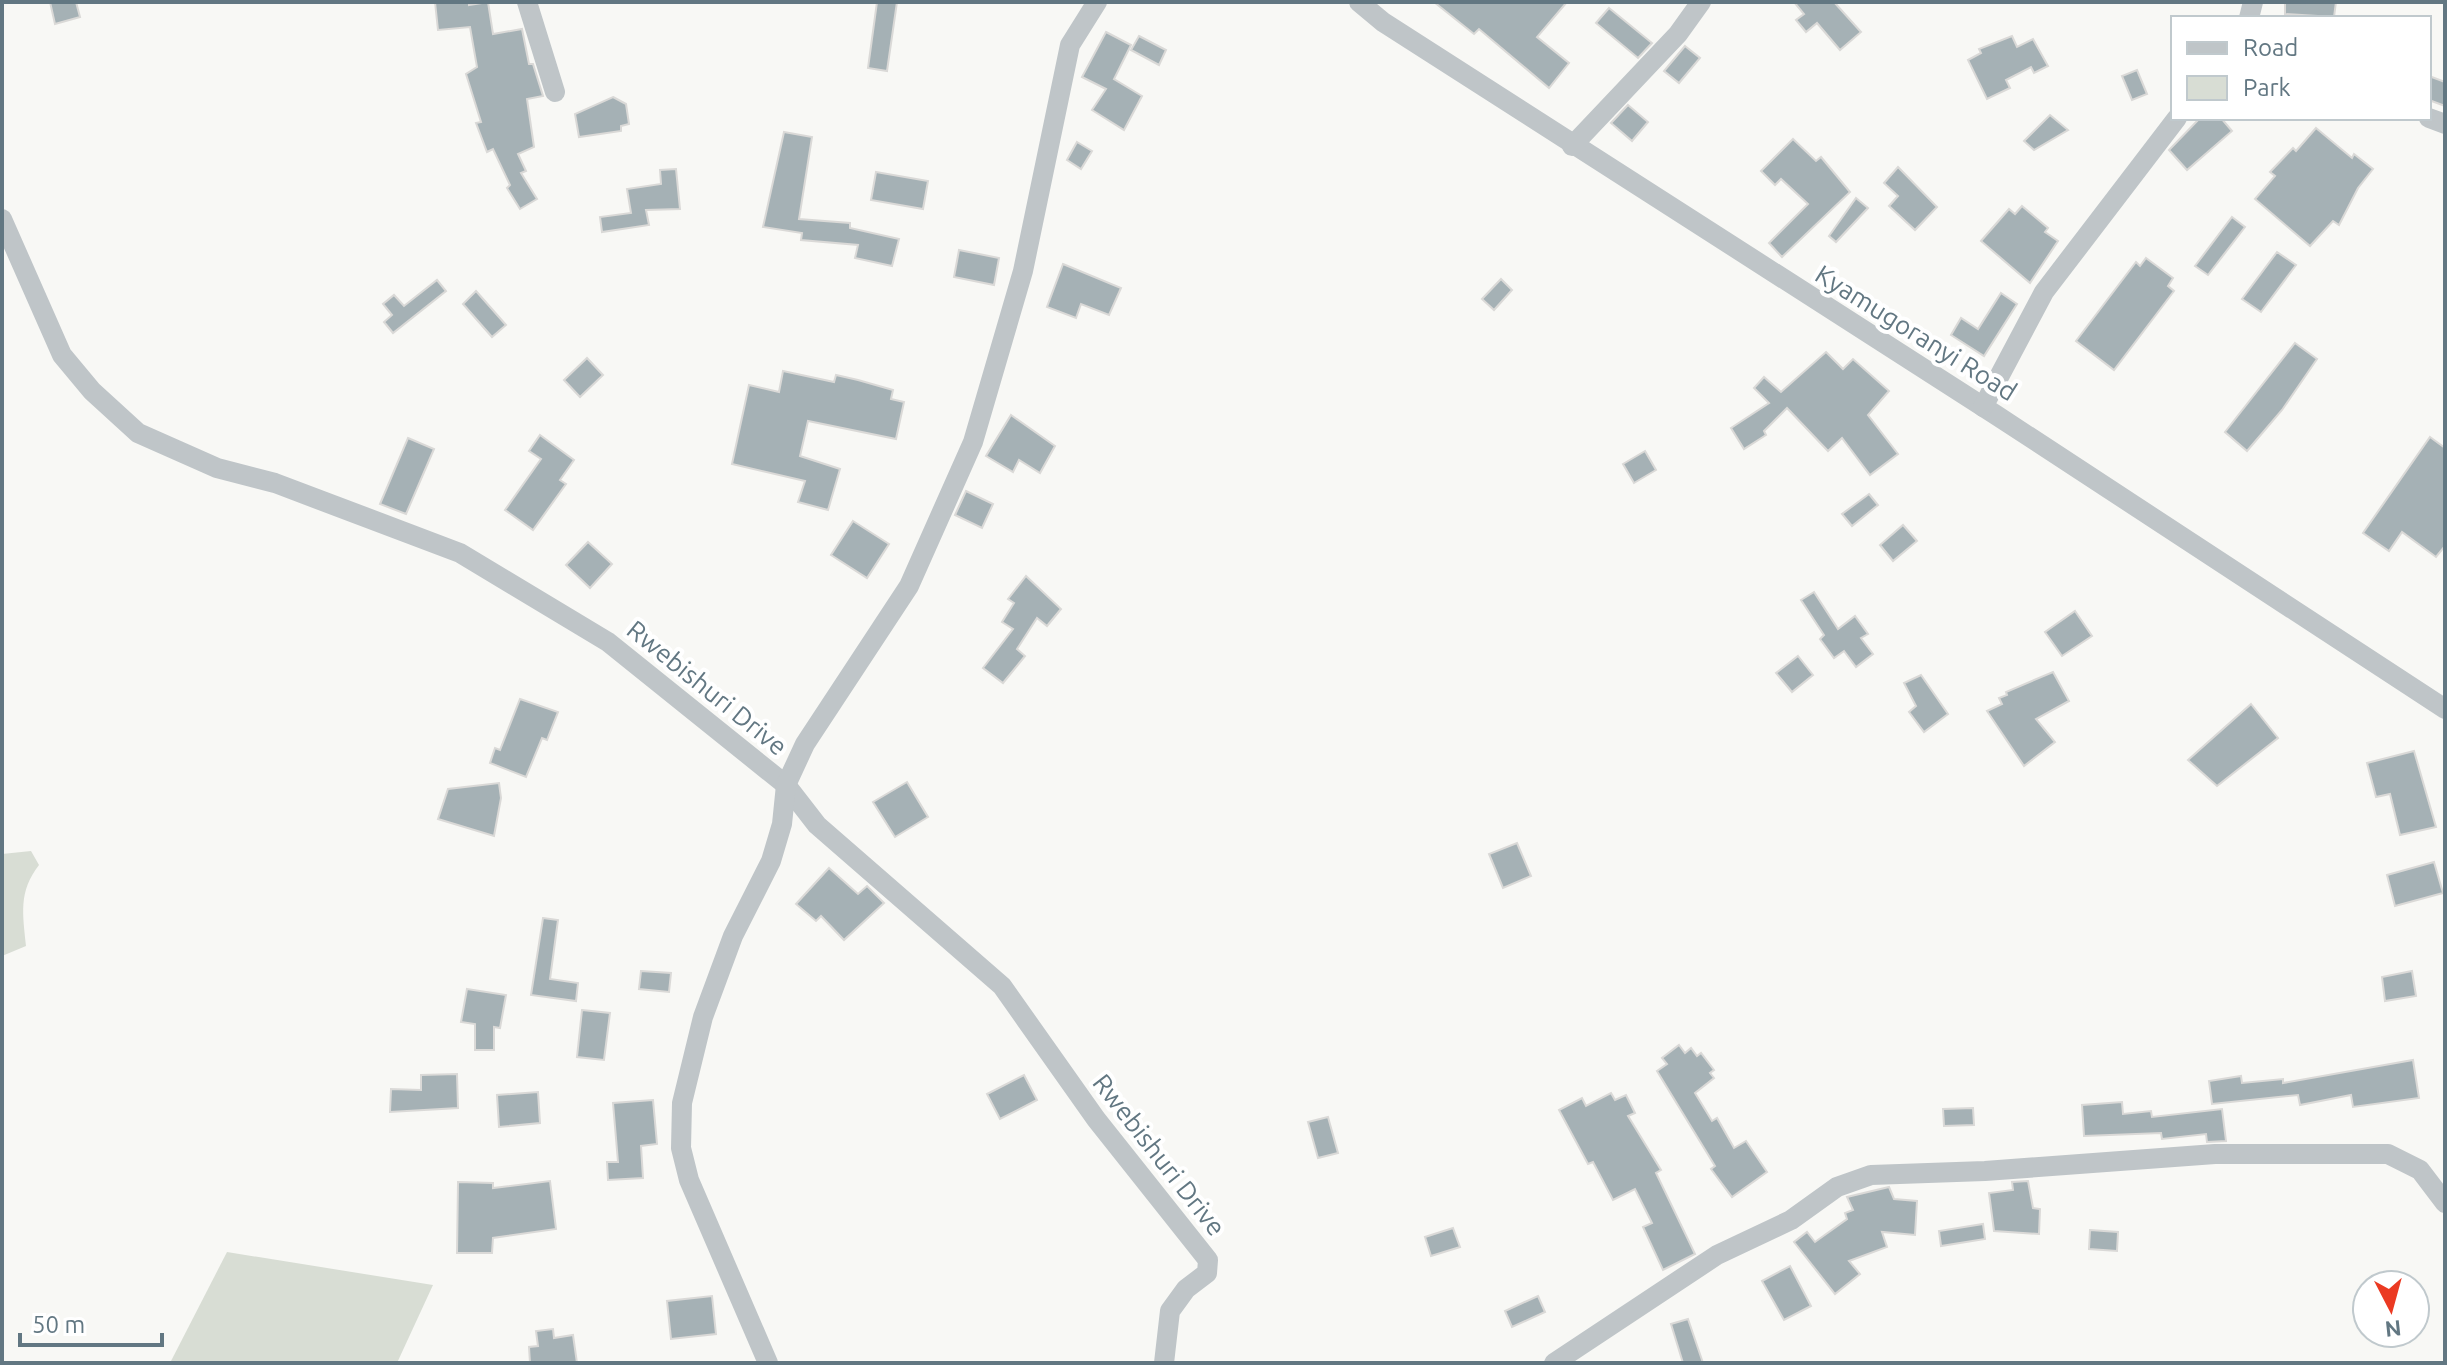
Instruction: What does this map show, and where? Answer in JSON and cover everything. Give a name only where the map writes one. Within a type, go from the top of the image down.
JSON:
[{"type":"street","points":[[527,2],[555,92]]},
{"type":"street","points":[[768,1363],[689,1180],[681,1148],[682,1103],[703,1017],[733,936],[771,861],[782,824],[786,785],[805,744],[909,586],[973,442],[1023,271],[1070,45],[1097,2]]},
{"type":"street","name":"Kyamugoranyi Road","points":[[1359,2],[1383,22],[1572,146],[1983,407],[2445,709]]},
{"type":"street","points":[[1572,146],[1678,34],[1701,2]]},
{"type":"street","points":[[1983,407],[2044,292],[2175,120]]},
{"type":"street","name":"Rwebishuri Drive","points":[[2,219],[62,355],[92,391],[138,433],[217,468],[290,488],[460,553],[608,642],[786,785],[817,825],[1002,986],[1096,1119],[1208,1260],[1207,1273],[1186,1289],[1170,1311],[1164,1363]]},
{"type":"street","points":[[1554,1363],[1717,1255],[1791,1220],[1837,1187],[1871,1175],[1985,1171],[2215,1154],[2388,1154],[2420,1170],[2445,1203]]},
{"type":"green space","points":[[31,851],[39,865],[25,894],[26,946],[2,956],[2,854]]},
{"type":"green space","points":[[227,1252],[433,1285],[397,1363],[170,1363]]},
{"type":"building","points":[[50,2],[76,2],[80,17],[55,24]]},
{"type":"building","points":[[435,2],[469,2],[469,5],[488,2],[493,34],[522,29],[529,64],[533,64],[543,96],[527,99],[534,147],[518,154],[526,171],[521,173],[537,199],[520,209],[507,188],[510,185],[493,149],[487,152],[476,123],[481,122],[466,74],[477,67],[470,27],[438,30]]},
{"type":"building","points":[[877,2],[897,2],[887,71],[868,68]]},
{"type":"building","points":[[1434,2],[1567,2],[1537,37],[1569,63],[1549,88],[1479,29],[1474,34]]},
{"type":"building","points":[[1794,2],[1834,2],[1861,32],[1840,50],[1817,23],[1806,32],[1796,20],[1804,14]]},
{"type":"building","points":[[2285,2],[2336,2],[2334,16],[2285,14]]},
{"type":"building","points":[[1609,8],[1652,43],[1638,58],[1596,23]]},
{"type":"building","points":[[1106,32],[1131,45],[1114,79],[1142,96],[1124,130],[1092,110],[1106,89],[1082,77]]},
{"type":"building","points":[[1139,36],[1166,50],[1159,65],[1131,50]]},
{"type":"building","points":[[2012,36],[2017,47],[2033,39],[2048,66],[2034,73],[2031,67],[2006,80],[2010,88],[1987,99],[1968,60],[1981,53],[1979,49]]},
{"type":"building","points":[[1685,46],[1700,58],[1679,83],[1664,71]]},
{"type":"building","points":[[2137,70],[2147,94],[2132,100],[2122,76]]},
{"type":"building","points":[[2431,77],[2445,82],[2445,106],[2431,101]]},
{"type":"building","points":[[613,97],[626,104],[629,124],[621,126],[621,131],[579,137],[575,114]]},
{"type":"building","points":[[1628,105],[1648,122],[1632,141],[1611,123]]},
{"type":"building","points":[[2050,115],[2068,130],[2034,150],[2024,141]]},
{"type":"building","points":[[2198,120],[2223,120],[2232,131],[2187,170],[2169,150]]},
{"type":"building","points":[[2316,128],[2352,158],[2354,154],[2373,169],[2358,188],[2339,225],[2333,221],[2310,246],[2255,199],[2275,176],[2270,172],[2293,148],[2296,151]]},
{"type":"building","points":[[784,132],[812,137],[799,219],[850,223],[850,228],[899,239],[892,266],[855,258],[858,245],[801,240],[802,233],[763,227]]},
{"type":"building","points":[[1793,139],[1816,161],[1821,157],[1850,192],[1782,257],[1769,243],[1808,204],[1781,179],[1775,185],[1761,171]]},
{"type":"building","points":[[1077,142],[1092,151],[1081,169],[1067,160]]},
{"type":"building","points":[[1898,167],[1937,207],[1915,230],[1889,206],[1898,196],[1884,183]]},
{"type":"building","points":[[676,169],[680,209],[646,210],[649,225],[602,232],[600,217],[631,213],[627,189],[661,184],[660,170]]},
{"type":"building","points":[[876,172],[928,181],[923,209],[871,200]]},
{"type":"building","points":[[1856,198],[1868,208],[1836,242],[1829,236]]},
{"type":"building","points":[[2022,206],[2048,228],[2045,232],[2058,241],[2030,283],[1981,241],[2009,209],[2015,214]]},
{"type":"building","points":[[2232,217],[2245,227],[2208,275],[2195,266]]},
{"type":"building","points":[[959,250],[999,258],[994,285],[954,277]]},
{"type":"building","points":[[2277,252],[2296,265],[2261,312],[2242,299]]},
{"type":"building","points":[[2146,258],[2173,278],[2168,286],[2174,291],[2114,370],[2076,341],[2136,262],[2140,266]]},
{"type":"building","points":[[1063,264],[1121,288],[1109,315],[1081,304],[1076,318],[1047,307]]},
{"type":"building","points":[[1501,279],[1512,290],[1494,310],[1482,299]]},
{"type":"building","points":[[437,280],[446,291],[393,333],[384,322],[392,315],[383,304],[394,295],[404,306]]},
{"type":"building","points":[[476,291],[506,325],[492,337],[463,304]]},
{"type":"building","points":[[2001,293],[2017,304],[1984,356],[1951,335],[1961,318],[1978,329]]},
{"type":"building","points":[[2295,343],[2317,359],[2282,410],[2247,451],[2225,432]]},
{"type":"building","points":[[1826,352],[1843,369],[1853,359],[1889,391],[1868,415],[1898,454],[1870,475],[1842,438],[1828,451],[1787,408],[1764,431],[1766,435],[1744,449],[1731,428],[1769,403],[1754,388],[1764,377],[1781,392]]},
{"type":"building","points":[[587,358],[603,375],[580,397],[564,380]]},
{"type":"building","points":[[783,371],[834,382],[836,375],[858,380],[893,390],[891,399],[904,402],[896,439],[808,421],[800,456],[840,469],[828,510],[798,502],[805,481],[732,464],[749,385],[779,392]]},
{"type":"building","points":[[1011,415],[1055,446],[1040,473],[1019,460],[1013,472],[986,456]]},
{"type":"building","points":[[540,435],[574,460],[560,480],[566,484],[533,530],[505,510],[541,459],[529,451]]},
{"type":"building","points":[[2430,437],[2445,448],[2445,546],[2436,557],[2402,532],[2389,551],[2363,533]]},
{"type":"building","points":[[408,438],[434,449],[406,514],[380,504]]},
{"type":"building","points":[[1645,451],[1656,470],[1634,483],[1623,464]]},
{"type":"building","points":[[966,491],[993,504],[982,528],[955,515]]},
{"type":"building","points":[[1869,494],[1878,505],[1852,526],[1842,514]]},
{"type":"building","points":[[853,521],[889,544],[867,578],[831,555]]},
{"type":"building","points":[[1903,525],[1917,541],[1893,561],[1880,545]]},
{"type":"building","points":[[588,542],[612,564],[590,588],[566,565]]},
{"type":"building","points":[[1026,576],[1061,609],[1047,626],[1037,618],[1017,649],[1025,656],[1003,683],[983,668],[1013,629],[1002,622],[1014,603],[1008,599]]},
{"type":"building","points":[[1814,592],[1838,629],[1855,616],[1868,634],[1861,638],[1873,654],[1856,667],[1844,651],[1834,658],[1820,639],[1824,635],[1801,600]]},
{"type":"building","points":[[2075,611],[2092,636],[2062,656],[2045,632]]},
{"type":"building","points":[[1798,656],[1813,675],[1792,692],[1776,673]]},
{"type":"building","points":[[2053,672],[2069,701],[2036,719],[2055,742],[2024,766],[1987,711],[2002,704],[1999,698],[2007,695],[2006,692]]},
{"type":"building","points":[[1921,675],[1948,714],[1924,732],[1909,712],[1916,706],[1904,683]]},
{"type":"building","points":[[520,699],[558,712],[547,740],[542,738],[526,777],[490,763],[495,748],[500,750]]},
{"type":"building","points":[[2251,704],[2278,738],[2217,786],[2188,760]]},
{"type":"building","points":[[2414,751],[2436,827],[2400,835],[2390,794],[2376,797],[2367,763]]},
{"type":"building","points":[[907,782],[928,817],[895,837],[873,802]]},
{"type":"building","points":[[499,783],[501,798],[494,836],[438,819],[448,789]]},
{"type":"building","points":[[1517,843],[1531,876],[1503,888],[1489,854]]},
{"type":"building","points":[[2434,862],[2443,893],[2395,906],[2387,875]]},
{"type":"building","points":[[829,868],[858,894],[867,886],[884,903],[844,940],[821,916],[816,921],[796,904]]},
{"type":"building","points":[[543,918],[558,920],[550,979],[578,983],[576,1001],[531,995]]},
{"type":"building","points":[[641,971],[671,973],[669,992],[639,989]]},
{"type":"building","points":[[2412,971],[2416,996],[2385,1001],[2382,977]]},
{"type":"building","points":[[467,989],[506,995],[500,1028],[494,1027],[494,1050],[475,1050],[475,1024],[461,1022]]},
{"type":"building","points":[[582,1010],[610,1013],[604,1060],[577,1057]]},
{"type":"building","points":[[1679,1045],[1685,1053],[1691,1048],[1697,1056],[1701,1053],[1714,1070],[1710,1073],[1714,1078],[1695,1093],[1712,1121],[1717,1118],[1734,1148],[1746,1141],[1767,1172],[1732,1197],[1711,1169],[1715,1166],[1657,1071],[1667,1064],[1662,1058]]},
{"type":"building","points":[[2413,1060],[2419,1098],[2353,1107],[2351,1095],[2300,1105],[2298,1095],[2212,1104],[2209,1081],[2241,1076],[2242,1083],[2283,1079],[2283,1083]]},
{"type":"building","points":[[457,1074],[458,1108],[390,1112],[391,1089],[421,1090],[421,1075]]},
{"type":"building","points":[[1024,1075],[1037,1100],[1000,1119],[987,1094]]},
{"type":"building","points":[[538,1092],[540,1123],[499,1127],[497,1095]]},
{"type":"building","points":[[1611,1093],[1615,1100],[1626,1095],[1635,1113],[1628,1116],[1661,1170],[1656,1173],[1695,1254],[1663,1270],[1643,1227],[1652,1223],[1635,1189],[1613,1200],[1593,1162],[1588,1164],[1559,1110],[1582,1098],[1586,1106]]},
{"type":"building","points":[[653,1100],[657,1144],[641,1146],[643,1178],[608,1180],[607,1162],[618,1162],[613,1103]]},
{"type":"building","points":[[2122,1102],[2123,1114],[2151,1111],[2152,1117],[2222,1109],[2226,1141],[2207,1142],[2206,1134],[2162,1139],[2161,1133],[2084,1136],[2082,1105]]},
{"type":"building","points":[[1973,1108],[1974,1125],[1944,1126],[1943,1109]]},
{"type":"building","points":[[1328,1117],[1338,1153],[1318,1158],[1308,1122]]},
{"type":"building","points":[[550,1181],[556,1229],[493,1238],[492,1253],[457,1253],[458,1182],[493,1183],[493,1188]]},
{"type":"building","points":[[2028,1181],[2033,1208],[2040,1209],[2039,1234],[1994,1231],[1989,1193],[2013,1190],[2012,1182]]},
{"type":"building","points":[[1889,1187],[1894,1199],[1917,1201],[1915,1235],[1882,1232],[1887,1247],[1849,1261],[1860,1274],[1835,1294],[1794,1242],[1807,1232],[1815,1242],[1847,1219],[1845,1213],[1853,1210],[1847,1197]]},
{"type":"building","points":[[1983,1224],[1985,1239],[1941,1246],[1939,1231]]},
{"type":"building","points":[[1453,1228],[1460,1247],[1431,1256],[1425,1237]]},
{"type":"building","points":[[2090,1230],[2118,1232],[2117,1251],[2089,1249]]},
{"type":"building","points":[[1790,1266],[1811,1306],[1784,1320],[1762,1281]]},
{"type":"building","points":[[712,1296],[716,1334],[671,1339],[667,1301]]},
{"type":"building","points":[[1538,1296],[1545,1312],[1512,1327],[1505,1311]]},
{"type":"building","points":[[1688,1319],[1703,1363],[1683,1363],[1671,1324]]},
{"type":"building","points":[[553,1329],[554,1338],[573,1335],[577,1363],[530,1363],[529,1347],[538,1346],[536,1331]]}]
